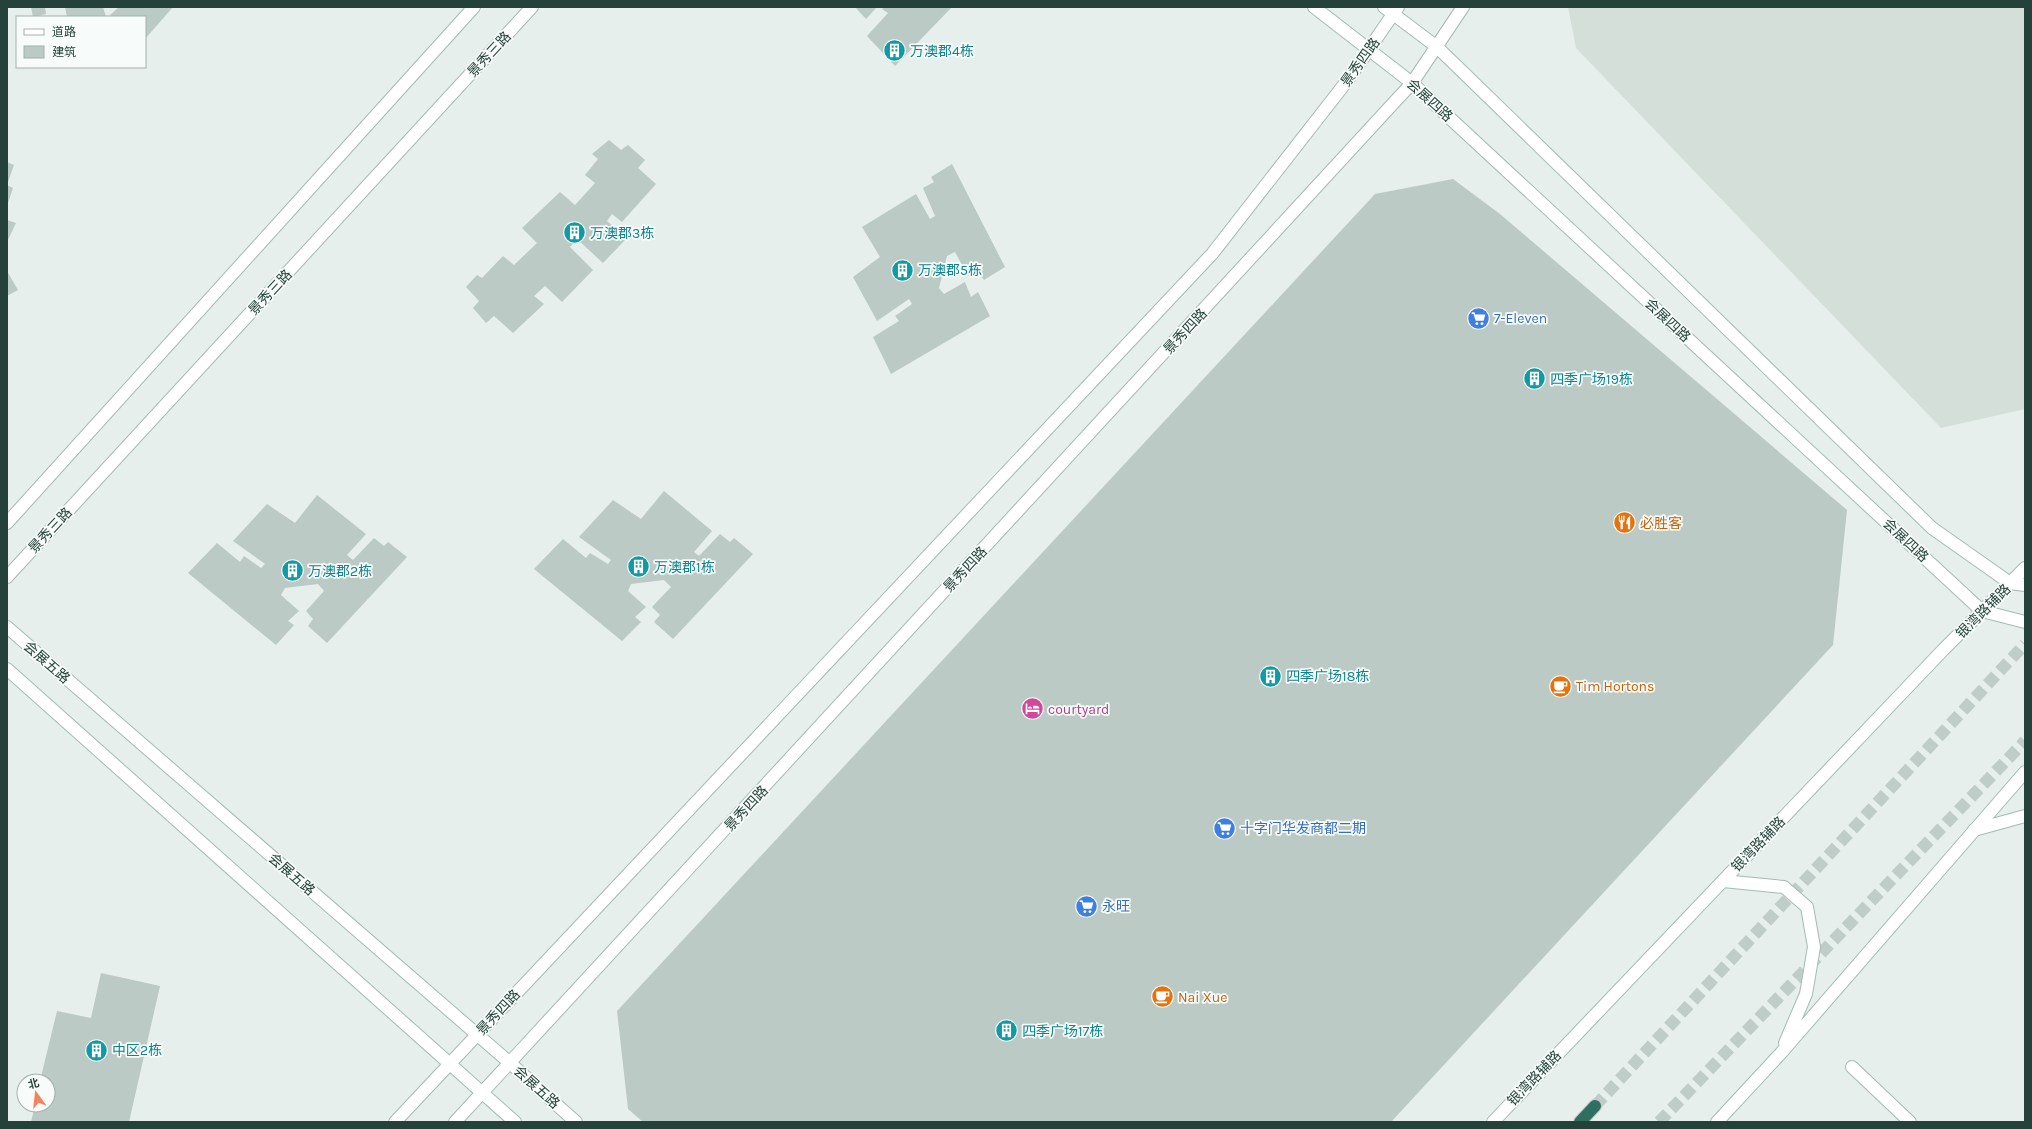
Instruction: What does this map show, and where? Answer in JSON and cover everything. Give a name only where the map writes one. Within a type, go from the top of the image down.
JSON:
[{"type":"highway","points":[[1580,1122],[1595,1106]]},
{"type":"main road","points":[[7,523],[474,7]]},
{"type":"main road","name":"景秀三路","points":[[7,577],[532,7]]},
{"type":"main road","name":"会展四路","points":[[1314,7],[1412,83],[1982,611],[2025,622]]},
{"type":"main road","name":"景秀四路","points":[[455,1122],[1412,83],[1463,7]]},
{"type":"main road","name":"会展四路","points":[[1392,9],[1437,47],[1932,528],[2010,583]]},
{"type":"main road","name":"景秀四路","points":[[395,1122],[1212,254],[1343,86],[1369,50],[1392,9]]},
{"type":"main road","name":"银湾路辅路","points":[[1493,1122],[1982,611],[2025,568]]},
{"type":"main road","points":[[2010,583],[2025,585]]},
{"type":"main road","name":"会展五路","points":[[7,627],[477,1034],[576,1122]]},
{"type":"main road","points":[[7,669],[515,1122]]},
{"type":"main road","points":[[1717,1122],[1781,1053],[2025,772]]},
{"type":"main road","points":[[1974,830],[2025,816]]},
{"type":"main road","points":[[1723,881],[1784,887],[1807,907],[1814,947],[1806,994],[1781,1053]]},
{"type":"main road","points":[[1852,1067],[1910,1122]]},
{"type":"shaded area","points":[[1568,7],[2025,7],[2025,409],[1941,428],[1576,48]]},
{"type":"building","points":[[31,7],[45,7],[46,14],[33,16]]},
{"type":"building","points":[[65,7],[103,7],[106,16],[67,16]]},
{"type":"building","points":[[119,7],[173,7],[146,38],[146,16],[110,15]]},
{"type":"building","points":[[855,7],[877,7],[866,19]]},
{"type":"building","name":"万澳郡4栋","points":[[884,7],[952,7],[895,66],[867,36],[888,13],[882,9]]},
{"type":"building","name":"万澳郡3栋","points":[[609,140],[621,150],[628,145],[645,160],[638,168],[656,184],[622,222],[612,214],[607,221],[627,238],[603,263],[577,239],[570,247],[593,270],[562,302],[545,286],[534,296],[544,304],[513,333],[494,316],[486,323],[473,308],[479,301],[466,287],[477,275],[482,278],[503,256],[514,265],[537,243],[522,228],[560,192],[575,205],[595,183],[585,175],[598,159],[592,154]]},
{"type":"building","points":[[7,162],[14,165],[7,185]]},
{"type":"building","name":"万澳郡5栋","points":[[952,164],[1005,267],[984,280],[978,272],[968,276],[955,252],[947,256],[939,288],[944,294],[965,282],[971,297],[978,292],[990,316],[891,374],[873,337],[899,321],[895,316],[912,304],[909,299],[877,321],[853,277],[880,257],[862,227],[916,194],[930,219],[935,216],[923,188],[934,182],[931,177]]},
{"type":"building","name":"十字门华发商都二期","points":[[1453,179],[1500,214],[1847,510],[1833,645],[1391,1122],[643,1122],[628,1109],[617,1011],[1375,194]]},
{"type":"building","points":[[7,185],[13,188],[7,206]]},
{"type":"building","points":[[7,220],[16,223],[7,242]]},
{"type":"building","points":[[7,271],[18,290],[7,296]]},
{"type":"building","name":"万澳郡1栋","points":[[664,491],[712,531],[694,552],[699,556],[720,534],[730,542],[734,538],[753,554],[673,639],[654,622],[660,615],[652,607],[671,587],[664,580],[631,584],[628,591],[646,607],[635,617],[641,622],[622,641],[534,569],[563,539],[586,558],[590,553],[608,564],[611,560],[579,537],[613,500],[641,519]]},
{"type":"building","name":"万澳郡2栋","points":[[317,495],[366,534],[347,555],[353,560],[374,538],[384,546],[388,542],[407,557],[327,643],[308,626],[313,619],[306,611],[324,591],[318,584],[285,588],[281,595],[299,611],[288,621],[294,625],[276,645],[188,573],[217,543],[240,562],[244,556],[261,568],[265,564],[233,541],[267,504],[295,523]]},
{"type":"building","name":"中区2栋","points":[[101,973],[160,986],[129,1122],[31,1122],[33,1113],[56,1113],[56,1073],[42,1073],[57,1011],[91,1018]]},
{"type":"tunnel","points":[[1595,1106],[2025,644]]},
{"type":"tunnel","points":[[1659,1122],[2025,741]]},
{"type":"place","name":"万澳郡4栋","points":[[895,51]]},
{"type":"place","name":"万澳郡3栋","points":[[574,233]]},
{"type":"place","name":"万澳郡5栋","points":[[903,270]]},
{"type":"place","name":"7-Eleven","points":[[1479,318]]},
{"type":"place","name":"四季广场19栋","points":[[1535,379]]},
{"type":"place","name":"必胜客","points":[[1625,523]]},
{"type":"place","name":"万澳郡1栋","points":[[639,567]]},
{"type":"place","name":"万澳郡2栋","points":[[292,571]]},
{"type":"place","name":"四季广场18栋","points":[[1270,676]]},
{"type":"place","name":"Tim Hortons","points":[[1560,686]]},
{"type":"place","name":"courtyard","points":[[1033,709]]},
{"type":"place","name":"十字门华发商都二期","points":[[1225,828]]},
{"type":"place","name":"永旺","points":[[1086,906]]},
{"type":"place","name":"Nai Xue","points":[[1162,997]]},
{"type":"place","name":"四季广场17栋","points":[[1006,1031]]},
{"type":"place","name":"中区2栋","points":[[96,1050]]}]
